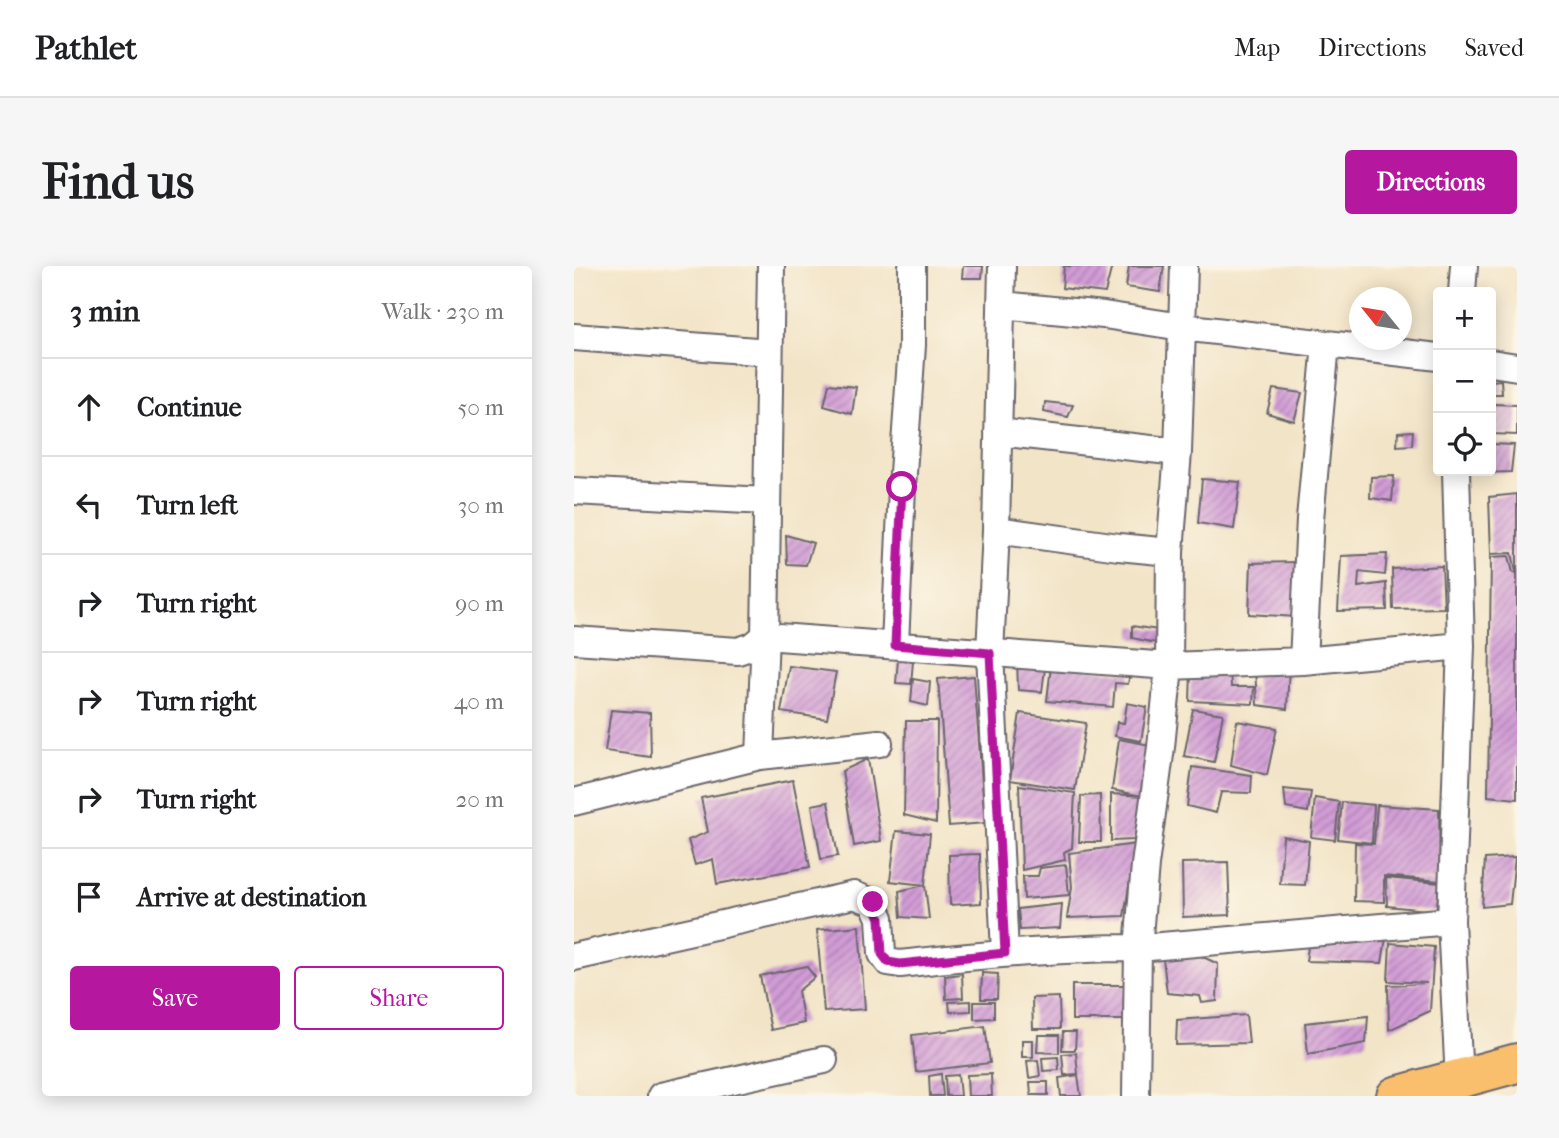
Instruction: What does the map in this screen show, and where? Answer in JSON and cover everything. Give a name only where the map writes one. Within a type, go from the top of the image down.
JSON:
[{"type":"highway","points":[[1396,1096],[1459,1081],[1517,1063]]},
{"type":"street","points":[[760,756],[765,636],[771,266]]},
{"type":"street","points":[[895,645],[912,345],[912,266]]},
{"type":"street","points":[[1002,266],[996,530],[990,653],[1005,953]]},
{"type":"street","points":[[1136,1096],[1138,948],[1145,865],[1169,666],[1170,552],[1178,452],[1184,266]]},
{"type":"street","points":[[1462,287],[1464,266]]},
{"type":"street","points":[[1002,305],[1104,315],[1182,327],[1433,356]]},
{"type":"street","points":[[574,337],[769,352]]},
{"type":"street","points":[[1303,661],[1310,519],[1326,344]]},
{"type":"street","points":[[1496,364],[1517,367]]},
{"type":"street","points":[[998,432],[1178,452]]},
{"type":"street","points":[[1456,476],[1461,646],[1451,921],[1459,1081]]},
{"type":"street","points":[[574,491],[766,501]]},
{"type":"street","points":[[996,530],[1119,548],[1170,552]]},
{"type":"street","points":[[574,640],[738,651],[753,646],[765,636],[1169,666],[1303,661],[1461,646]]},
{"type":"street","points":[[574,802],[760,756],[879,743]]},
{"type":"street","points":[[574,957],[854,895],[873,902],[880,918],[882,954],[888,962],[900,964],[1005,953],[1138,948],[1451,921]]},
{"type":"street","points":[[661,1096],[824,1060]]},
{"type":"building","points":[[963,266],[983,266],[982,278],[962,278]]},
{"type":"building","points":[[1064,266],[1112,266],[1105,293],[1062,288]]},
{"type":"building","points":[[1129,266],[1164,266],[1160,292],[1126,287]]},
{"type":"building","points":[[1496,380],[1501,380],[1502,394],[1496,394]]},
{"type":"building","points":[[829,384],[856,387],[852,414],[824,406]]},
{"type":"building","points":[[1273,389],[1302,393],[1294,421],[1267,413]]},
{"type":"building","points":[[1045,402],[1073,405],[1068,417],[1044,412]]},
{"type":"building","points":[[1496,404],[1517,405],[1517,435],[1496,434]]},
{"type":"building","points":[[1413,431],[1412,445],[1397,446],[1398,432]]},
{"type":"building","points":[[1496,444],[1514,445],[1511,472],[1496,473]]},
{"type":"building","points":[[1394,476],[1392,501],[1370,498],[1371,477]]},
{"type":"building","points":[[1202,479],[1240,482],[1234,529],[1198,523]]},
{"type":"building","points":[[1517,494],[1516,572],[1512,553],[1491,554],[1489,497]]},
{"type":"building","points":[[786,535],[813,543],[806,565],[787,564]]},
{"type":"building","points":[[1387,554],[1385,575],[1359,572],[1358,587],[1386,583],[1387,610],[1338,611],[1341,556]]},
{"type":"building","points":[[1509,556],[1513,573],[1517,573],[1517,799],[1488,796],[1491,557]]},
{"type":"building","points":[[1297,562],[1296,617],[1249,614],[1251,563]]},
{"type":"building","points":[[1442,566],[1444,608],[1393,609],[1392,569]]},
{"type":"building","points":[[1132,626],[1165,631],[1161,644],[1132,638]]},
{"type":"building","points":[[899,648],[914,650],[911,684],[896,683]]},
{"type":"building","points":[[1017,659],[1046,661],[1042,692],[1018,690]]},
{"type":"building","points":[[1289,665],[1287,709],[1257,705],[1255,667]]},
{"type":"building","points":[[789,666],[836,672],[827,719],[781,712]]},
{"type":"building","points":[[1051,666],[1130,673],[1128,684],[1115,683],[1113,707],[1047,701]]},
{"type":"building","points":[[1230,668],[1231,687],[1254,687],[1253,704],[1190,701],[1191,671]]},
{"type":"building","points":[[974,676],[985,823],[949,826],[938,679]]},
{"type":"building","points":[[913,679],[930,682],[928,706],[911,702]]},
{"type":"building","points":[[1127,703],[1147,707],[1141,741],[1115,736],[1117,722],[1124,723]]},
{"type":"building","points":[[1193,709],[1223,714],[1214,762],[1184,756]]},
{"type":"building","points":[[611,710],[650,713],[651,757],[605,751]]},
{"type":"building","points":[[1020,713],[1086,723],[1075,790],[1010,780]]},
{"type":"building","points":[[906,721],[937,721],[936,823],[904,815]]},
{"type":"building","points":[[1237,721],[1277,728],[1267,775],[1231,765]]},
{"type":"building","points":[[1119,739],[1150,745],[1142,796],[1112,790]]},
{"type":"building","points":[[868,759],[881,841],[854,846],[842,771]]},
{"type":"building","points":[[1192,767],[1252,775],[1251,793],[1221,792],[1216,813],[1187,806]]},
{"type":"building","points":[[793,780],[810,867],[717,884],[713,859],[695,865],[688,840],[708,832],[701,798]]},
{"type":"building","points":[[1019,785],[1075,793],[1072,848],[1064,852],[1065,860],[1022,870]]},
{"type":"building","points":[[1284,789],[1311,792],[1308,812],[1286,808]]},
{"type":"building","points":[[1111,794],[1142,796],[1134,840],[1111,841]]},
{"type":"building","points":[[1100,795],[1101,842],[1079,842],[1081,796]]},
{"type":"building","points":[[1315,798],[1339,802],[1335,840],[1311,837]]},
{"type":"building","points":[[828,802],[838,856],[821,859],[812,805]]},
{"type":"building","points":[[1342,802],[1374,805],[1372,843],[1338,839]]},
{"type":"building","points":[[1377,805],[1439,809],[1440,881],[1384,876],[1384,902],[1354,901],[1355,843],[1374,844]]},
{"type":"building","points":[[896,831],[930,834],[925,885],[890,881]]},
{"type":"building","points":[[1283,836],[1309,841],[1305,885],[1280,884]]},
{"type":"building","points":[[1136,844],[1124,916],[1067,918],[1072,887],[1069,853]]},
{"type":"building","points":[[980,854],[981,903],[950,905],[949,855]]},
{"type":"building","points":[[1515,857],[1510,904],[1482,907],[1485,859]]},
{"type":"building","points":[[1228,862],[1230,915],[1183,917],[1182,863]]},
{"type":"building","points":[[1066,865],[1069,895],[1024,899],[1023,876],[1038,876],[1040,868]]},
{"type":"building","points":[[1386,878],[1440,883],[1436,911],[1387,906]]},
{"type":"building","points":[[925,885],[929,919],[901,917],[899,891]]},
{"type":"building","points":[[1062,904],[1060,928],[1020,930],[1018,909]]},
{"type":"building","points":[[859,926],[865,1009],[824,1012],[817,930]]},
{"type":"building","points":[[1387,931],[1382,963],[1306,961],[1310,933]]},
{"type":"building","points":[[1390,943],[1434,947],[1430,1011],[1389,1030],[1388,985],[1427,983],[1388,981]]},
{"type":"building","points":[[1182,947],[1218,964],[1217,1001],[1202,1003],[1200,996],[1167,993],[1163,958]]},
{"type":"building","points":[[806,966],[815,977],[798,991],[804,1023],[771,1030],[760,976]]},
{"type":"building","points":[[982,973],[998,974],[997,999],[981,999]]},
{"type":"building","points":[[962,974],[963,998],[946,999],[945,976]]},
{"type":"building","points":[[1072,985],[1125,985],[1125,1020],[1072,1020]]},
{"type":"building","points":[[1059,997],[1060,1029],[1033,1029],[1032,998]]},
{"type":"building","points":[[971,1001],[971,1011],[950,1012],[949,1002]]},
{"type":"building","points":[[974,1002],[994,1002],[994,1018],[974,1019]]},
{"type":"building","points":[[1246,1015],[1249,1043],[1176,1045],[1177,1020]]},
{"type":"building","points":[[1368,1016],[1366,1043],[1308,1054],[1305,1023]]},
{"type":"building","points":[[985,1026],[990,1063],[916,1072],[912,1035]]},
{"type":"building","points":[[1063,1032],[1076,1032],[1075,1050],[1062,1050]]},
{"type":"building","points":[[1038,1035],[1059,1035],[1059,1053],[1037,1052]]},
{"type":"building","points":[[1022,1040],[1033,1040],[1033,1057],[1022,1057]]},
{"type":"building","points":[[1076,1053],[1078,1074],[1064,1075],[1062,1054]]},
{"type":"building","points":[[1058,1057],[1059,1070],[1043,1071],[1042,1058]]},
{"type":"building","points":[[1038,1060],[1040,1076],[1029,1078],[1027,1061]]},
{"type":"building","points":[[941,1074],[943,1096],[930,1096],[929,1076]]},
{"type":"building","points":[[991,1074],[992,1096],[968,1096],[967,1075]]},
{"type":"building","points":[[958,1075],[960,1096],[946,1096],[945,1076]]},
{"type":"building","points":[[1078,1075],[1081,1096],[1061,1096],[1059,1078]]},
{"type":"building","points":[[1030,1082],[1048,1082],[1048,1095],[1031,1095]]},
{"type":"route","points":[[873,902],[880,918],[882,954],[888,962],[900,964],[1005,953],[990,653],[895,645],[902,487]]}]
